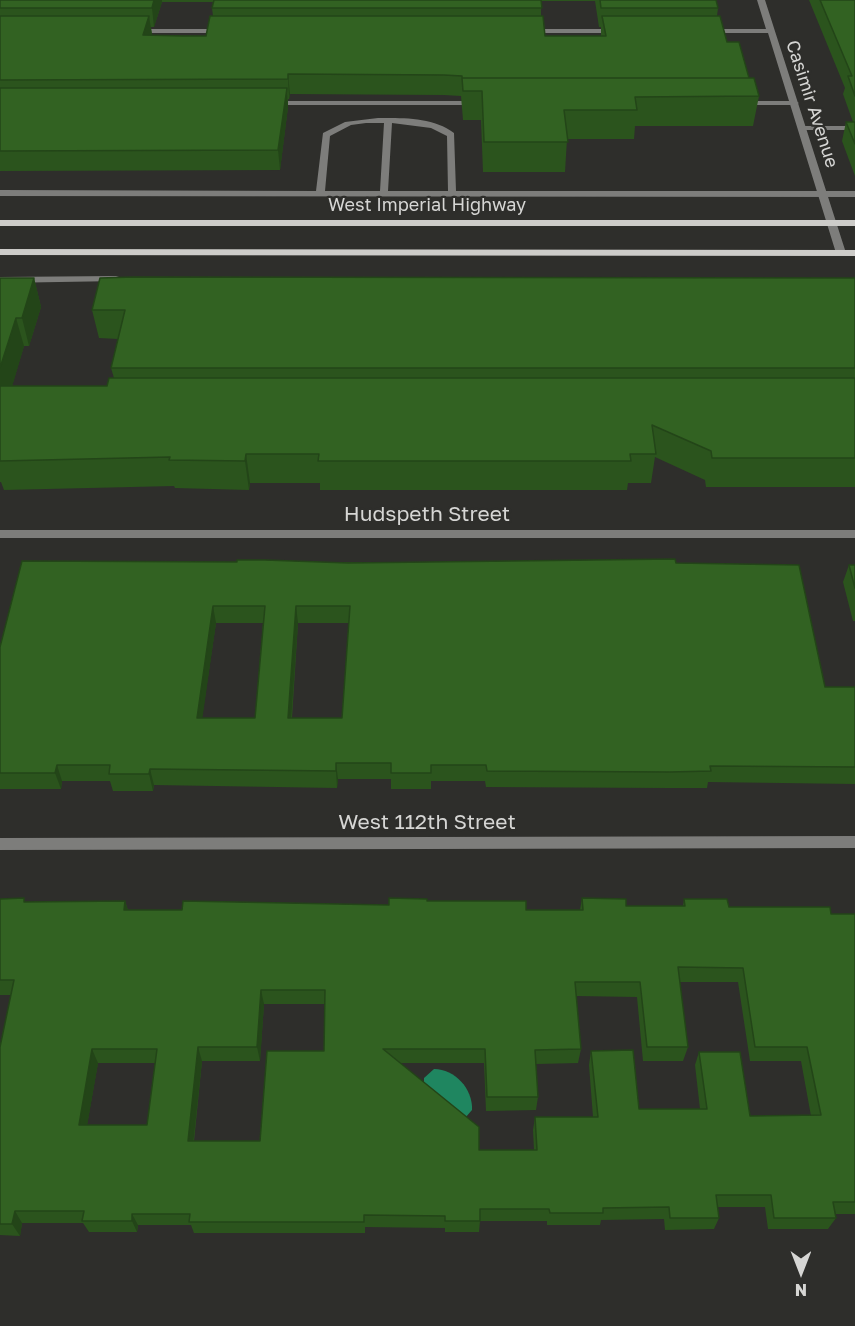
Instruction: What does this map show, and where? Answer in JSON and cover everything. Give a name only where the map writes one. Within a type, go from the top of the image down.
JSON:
[{"type":"main road","name":"West Imperial Highway","points":[[0,223],[855,223]]},
{"type":"main road","points":[[0,252],[855,253]]},
{"type":"street","name":"Casimir Avenue","points":[[761,0],[841,253]]},
{"type":"street","points":[[130,31],[237,31]]},
{"type":"street","points":[[522,31],[629,31]]},
{"type":"street","points":[[700,31],[771,31]]},
{"type":"street","points":[[261,103],[486,103]]},
{"type":"street","points":[[735,103],[795,103]]},
{"type":"street","points":[[320,194],[326,135],[357,121],[427,123],[446,129],[451,135],[452,194]]},
{"type":"street","points":[[384,194],[388,122]]},
{"type":"street","points":[[802,128],[855,128]]},
{"type":"street","points":[[0,193],[855,194]]},
{"type":"street","points":[[0,280],[132,279]]},
{"type":"street","name":"Hudspeth Street","points":[[0,534],[855,534]]},
{"type":"street","name":"West 112th Street","points":[[0,844],[855,842]]},
{"type":"shaded area","points":[[434,1069],[456,1076],[466,1088],[472,1102],[472,1110],[465,1118],[424,1086],[424,1078]]},
{"type":"building","points":[[0,0],[154,0],[152,8],[0,8]]},
{"type":"building","points":[[214,0],[541,0],[542,8],[212,8]]},
{"type":"building","points":[[600,0],[716,0],[718,8],[601,8]]},
{"type":"building","points":[[820,0],[855,0],[855,96],[848,76],[852,76]]},
{"type":"building","points":[[0,16],[149,16],[143,35],[206,36],[210,16],[543,16],[545,36],[606,36],[602,16],[720,16],[727,42],[739,42],[749,78],[462,78],[462,76],[444,75],[288,74],[288,79],[0,80]]},
{"type":"building","points":[[462,78],[754,78],[759,96],[635,97],[637,110],[564,110],[568,142],[484,142],[482,91],[463,91]]},
{"type":"building","points":[[0,88],[287,88],[278,150],[0,151]]},
{"type":"building","points":[[846,122],[855,122],[855,144]]},
{"type":"building","points":[[0,278],[34,278],[22,318],[16,318],[0,368]]},
{"type":"building","points":[[100,278],[855,278],[855,368],[111,368],[125,310],[92,310]]},
{"type":"building","points":[[109,378],[855,378],[855,458],[712,458],[711,451],[652,425],[656,454],[630,454],[631,461],[318,461],[319,454],[246,454],[245,461],[169,460],[170,457],[0,461],[0,386],[107,386]]},
{"type":"building","points":[[675,559],[676,563],[799,565],[825,687],[855,687],[855,767],[710,766],[711,771],[670,772],[487,771],[486,765],[431,765],[431,773],[391,773],[391,763],[336,763],[336,771],[150,769],[149,774],[109,774],[110,765],[57,765],[55,773],[0,773],[0,647],[22,561],[237,562],[237,560],[265,560],[348,563]],"holes":[[[213,606],[265,606],[255,718],[197,718]],[[296,606],[350,606],[342,718],[288,718]]]},
{"type":"building","points":[[849,565],[855,565],[855,588]]},
{"type":"building","points":[[24,898],[24,902],[125,901],[124,910],[182,910],[183,901],[389,905],[389,898],[427,899],[427,901],[526,901],[526,910],[583,910],[582,898],[626,899],[626,906],[685,906],[684,899],[727,899],[729,907],[830,907],[831,914],[855,914],[855,1202],[833,1202],[836,1218],[774,1218],[771,1195],[716,1195],[719,1218],[670,1218],[669,1207],[603,1208],[603,1213],[550,1213],[549,1209],[480,1209],[480,1221],[445,1221],[445,1216],[364,1215],[364,1222],[189,1222],[190,1214],[132,1214],[132,1221],[82,1221],[84,1211],[15,1211],[12,1224],[0,1224],[0,1047],[14,980],[0,980],[0,899]],"holes":[[[678,967],[743,968],[755,1047],[807,1047],[821,1115],[750,1116],[740,1052],[699,1052],[707,1109],[639,1109],[633,1050],[591,1051],[598,1117],[535,1117],[537,1150],[479,1150],[479,1127],[383,1049],[485,1049],[487,1097],[538,1097],[535,1050],[581,1049],[575,982],[640,982],[647,1047],[688,1047]],[[261,990],[325,990],[324,1051],[267,1051],[260,1141],[188,1141],[198,1047],[257,1047]],[[92,1049],[157,1049],[147,1125],[79,1125]]]}]
